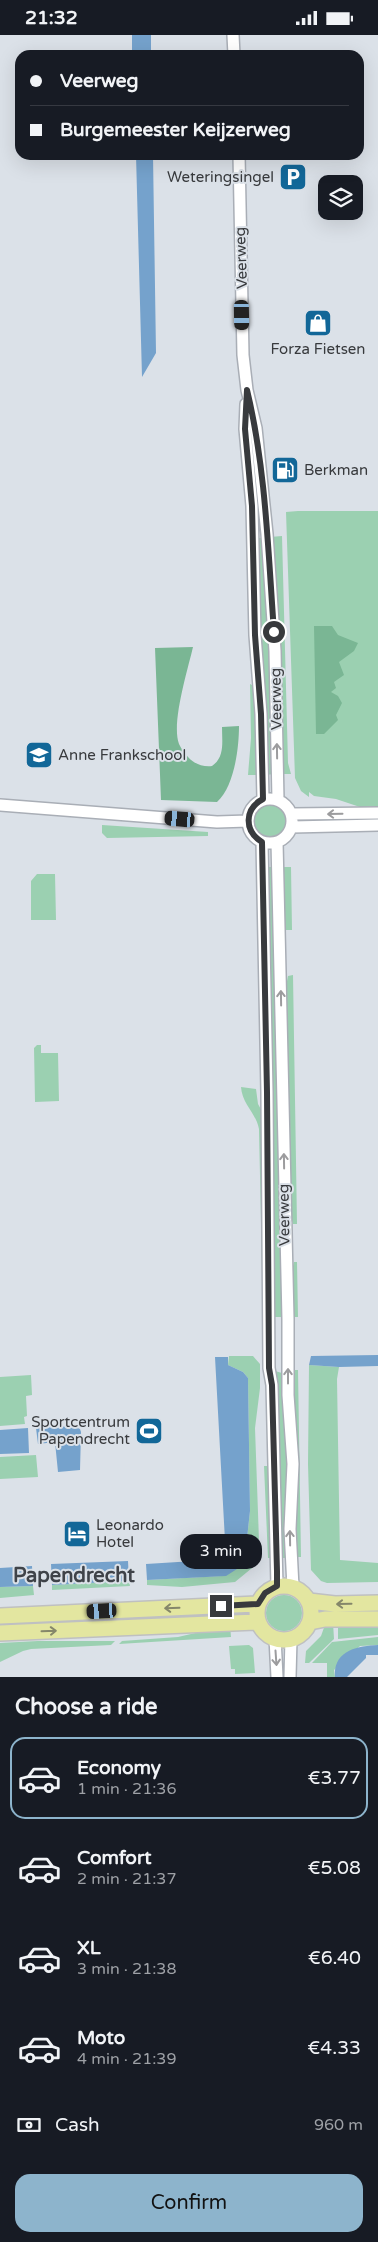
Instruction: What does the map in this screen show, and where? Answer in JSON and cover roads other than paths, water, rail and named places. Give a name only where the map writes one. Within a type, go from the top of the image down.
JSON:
[{"type":"main road","points":[[277,1586],[293,1587],[302,1592],[309,1601],[312,1611],[310,1621],[303,1633],[291,1639],[275,1639],[265,1632],[258,1622],[258,1604],[265,1593],[277,1586]]},
{"type":"main road","points":[[309,1601],[335,1604],[378,1603]]},
{"type":"main road","points":[[0,1616],[258,1604]]},
{"type":"main road","points":[[310,1621],[325,1619],[378,1619]]},
{"type":"main road","points":[[0,1633],[258,1622]]},
{"type":"street","points":[[233,35],[234,50]]},
{"type":"street","name":"Veerweg","points":[[239,160],[243,355],[247,390],[256,428],[268,544],[275,651],[278,800]]},
{"type":"street","name":"Veerweg","points":[[247,390],[245,429],[252,506],[255,635],[261,714],[263,799]]},
{"type":"street","points":[[263,799],[278,800],[286,805],[292,814],[292,827],[286,837],[277,842],[262,842],[252,833],[248,821],[250,810],[263,799]]},
{"type":"street","points":[[0,805],[217,822],[248,821]]},
{"type":"street","points":[[292,814],[378,813]]},
{"type":"street","points":[[292,827],[378,825]]},
{"type":"street","name":"Veerweg","points":[[262,842],[267,1092],[269,1368],[272,1385],[277,1586]]},
{"type":"street","name":"Veerweg","points":[[277,842],[288,1319],[288,1395],[293,1465],[290,1529],[293,1587]]},
{"type":"street","points":[[275,1639],[277,1677]]},
{"type":"street","points":[[290,1677],[291,1639]]},
{"type":"water","points":[[132,35],[151,35],[151,50],[132,50]]},
{"type":"water","points":[[136,160],[153,160],[156,353],[142,377]]},
{"type":"water","points":[[378,1355],[378,1366],[339,1367],[309,1365],[311,1356]]},
{"type":"water","points":[[215,1357],[228,1357],[228,1365],[243,1372],[248,1378],[250,1511],[245,1557],[237,1569],[226,1576],[147,1580],[146,1564],[226,1559]]},
{"type":"water","points":[[73,1426],[80,1429],[81,1432],[80,1470],[58,1472],[55,1442],[38,1444],[36,1428]]},
{"type":"water","points":[[28,1428],[29,1453],[0,1454],[0,1430]]},
{"type":"water","points":[[128,1561],[129,1581],[52,1585],[51,1564]]},
{"type":"water","points":[[32,1566],[33,1586],[0,1587],[0,1568]]},
{"type":"water","points":[[378,1645],[378,1655],[366,1655],[366,1658],[347,1677],[335,1677],[335,1668],[342,1655],[355,1648]]},
{"type":"place","name":"Weteringsingel","points":[[293,177]]},
{"type":"place","name":"Forza Fietsen","points":[[318,323]]},
{"type":"place","name":"Berkman","points":[[285,470]]},
{"type":"place","name":"Anne Frankschool","points":[[39,755]]},
{"type":"place","name":"Sportcentrum Papendrecht","points":[[149,1431]]},
{"type":"place","name":"Leonardo Hotel","points":[[77,1534]]},
{"type":"district","name":"Papendrecht","points":[[74,1575]]}]
